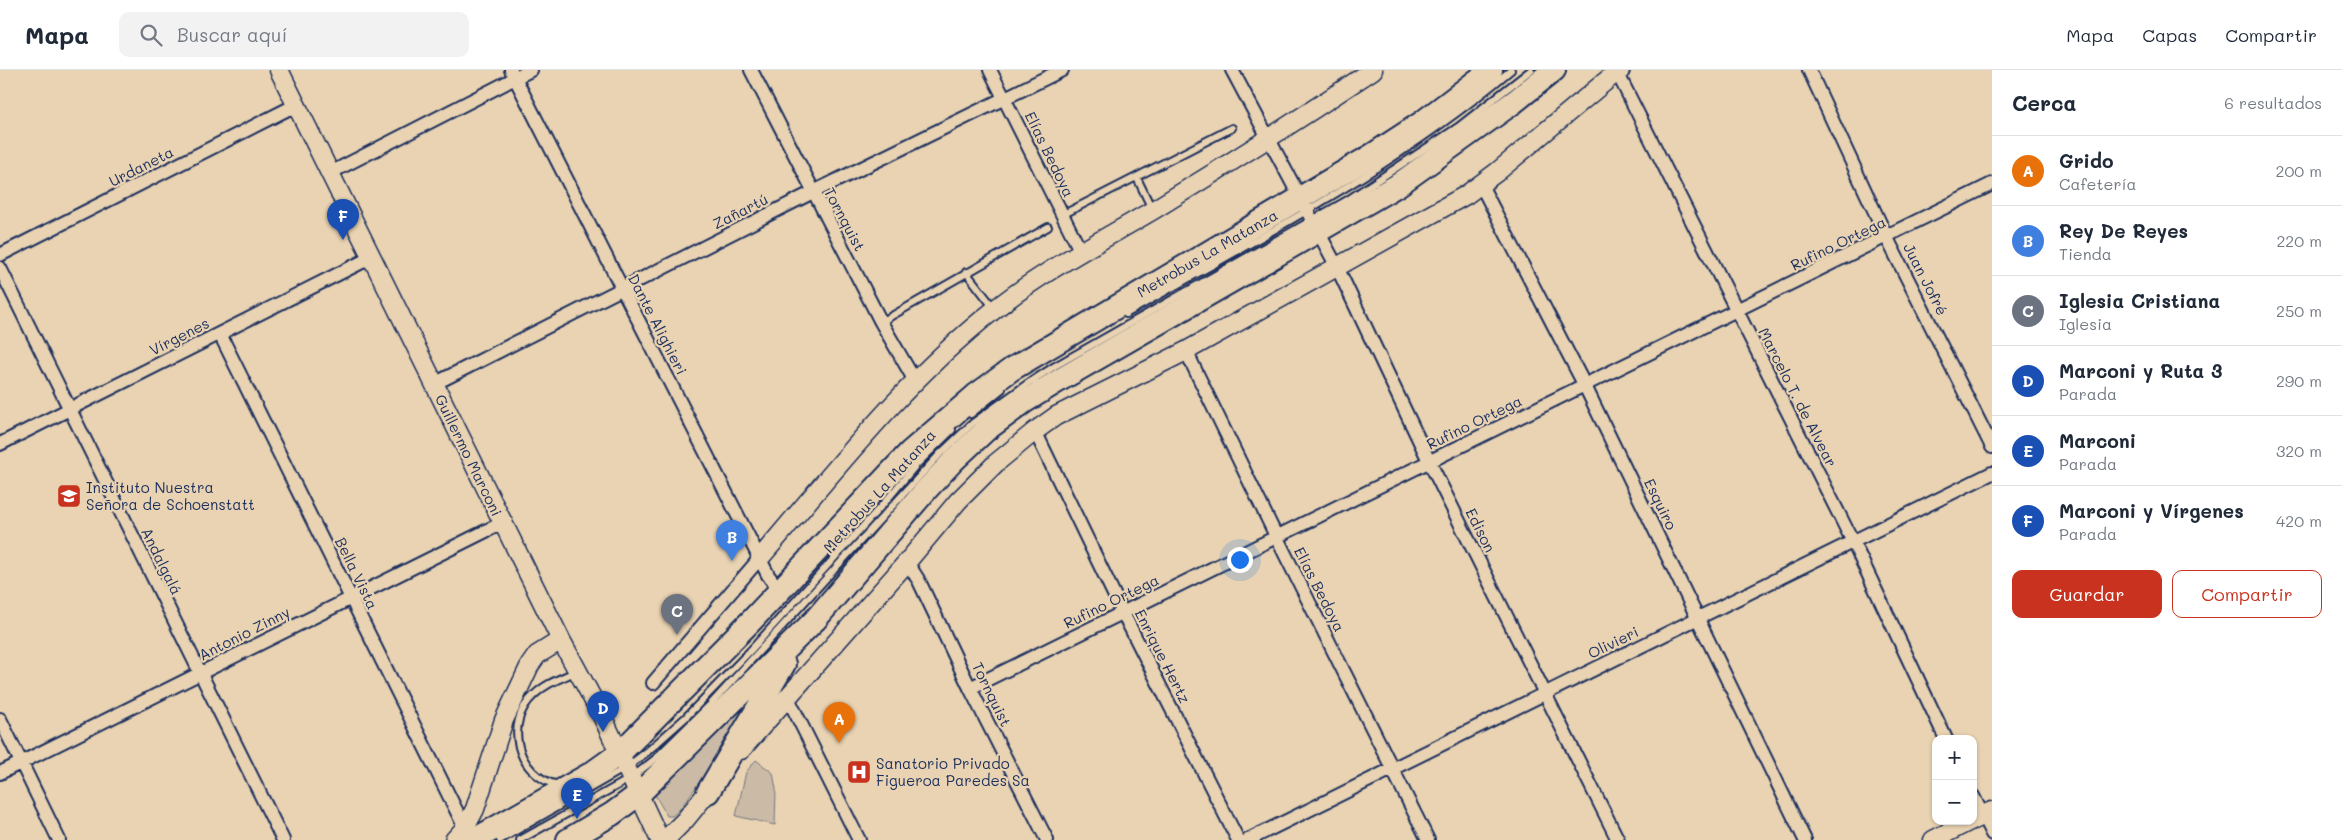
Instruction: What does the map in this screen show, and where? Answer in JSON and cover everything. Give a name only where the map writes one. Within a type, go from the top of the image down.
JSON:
[{"type":"highway","points":[[708,792],[771,683],[815,620],[926,490],[986,430],[1024,402],[1307,221],[1420,124],[1491,70]]},
{"type":"highway","points":[[568,840],[612,814],[629,773],[779,590],[910,452],[976,395],[1012,369],[1307,221],[1398,185],[1514,102],[1554,70]]},
{"type":"highway","points":[[464,836],[571,786],[629,773],[815,620]]},
{"type":"street","name":"Guillermo Marconi","points":[[278,70],[560,640],[629,773],[660,840]]},
{"type":"street","points":[[330,173],[513,74],[531,70]]},
{"type":"street","name":"Tornquist","points":[[751,70],[881,322],[915,381]]},
{"type":"street","name":"Elías Bedoya","points":[[990,70],[1081,252]]},
{"type":"street","name":"Zañartú","points":[[434,384],[813,192],[1062,70]]},
{"type":"street","points":[[1232,70],[1270,139]]},
{"type":"street","points":[[653,682],[889,408],[958,340],[995,309],[1081,252],[1270,139],[1372,70]]},
{"type":"street","name":"Juan Jofré","points":[[1809,70],[1887,238],[1992,447]]},
{"type":"street","points":[[665,840],[685,820],[974,483],[1035,431],[1074,406],[1186,351],[1481,185],[1618,71]]},
{"type":"street","name":"Marcelo T. de Alvear","points":[[1618,71],[1853,542],[1944,735]]},
{"type":"street","name":"Dante Alighieri","points":[[513,74],[768,575],[779,590]]},
{"type":"street","name":"Urdaneta","points":[[0,255],[296,105]]},
{"type":"street","name":"Edison","points":[[1270,139],[1307,221],[1337,267],[1429,462],[1618,840]]},
{"type":"street","name":"Rufino Ortega","points":[[970,688],[1887,238],[1992,184]]},
{"type":"street","name":"Esquiro","points":[[1481,185],[1585,386],[1805,840]]},
{"type":"street","name":"Vírgenes","points":[[0,444],[372,257]]},
{"type":"street","name":"Andalgalá","points":[[0,268],[283,840]]},
{"type":"street","name":"Bella Vista","points":[[220,334],[351,597],[464,836]]},
{"type":"street","name":"Elías Bedoya","points":[[1186,351],[1276,538],[1428,840]]},
{"type":"street","name":"Enrique Hertz","points":[[1035,431],[1123,613],[1238,840]]},
{"type":"street","name":"Olivieri","points":[[1248,840],[1699,619],[1992,472]]},
{"type":"street","name":"Antonio Zinny","points":[[0,772],[502,523]]},
{"type":"street","name":"Tornquist","points":[[907,562],[919,581],[970,688],[1047,840]]},
{"type":"street","points":[[464,836],[482,792],[504,720],[530,665],[537,655],[560,640]]},
{"type":"street","points":[[788,698],[859,840]]},
{"type":"street","points":[[0,719],[58,840]]},
{"type":"street","points":[[1933,840],[1980,817],[1992,834]]},
{"type":"lane","name":"Metrobus La Matanza","points":[[1244,259],[1307,221],[1334,196],[1445,123],[1511,70]]},
{"type":"lane","name":"Metrobus La Matanza","points":[[500,840],[655,759],[709,706],[940,454],[973,423],[1055,366],[1244,259],[1397,169],[1458,127],[1531,70]]},
{"type":"lane","points":[[1062,215],[1232,128]]},
{"type":"lane","points":[[1137,178],[1153,210]]},
{"type":"lane","name":"Metrobus La Matanza","points":[[1118,319],[1307,221]]},
{"type":"lane","points":[[881,322],[1048,227]]},
{"type":"lane","points":[[966,272],[995,309]]},
{"type":"lane","points":[[968,417],[1010,384]]},
{"type":"lane","name":"Metrobus La Matanza","points":[[520,840],[629,773],[648,751],[692,712],[859,531],[916,465],[961,423]]},
{"type":"lane","points":[[571,786],[549,783],[538,775],[519,750],[516,729],[518,718],[532,696],[545,686],[577,671]]},
{"type":"shaded area","points":[[758,690],[718,756],[680,809],[672,816],[667,816],[654,793]]},
{"type":"shaded area","points":[[756,760],[773,773],[776,789],[775,825],[736,816],[746,772]]},
{"type":"place","name":"Marconi y Vírgenes","points":[[343,240]]},
{"type":"place","name":"Instituto Nuestra Señora de Schoenstatt","points":[[69,496]]},
{"type":"place","name":"Rey De Reyes","points":[[732,561]]},
{"type":"place","name":"Iglesia Cristiana","points":[[677,635]]},
{"type":"place","name":"Marconi y Ruta 3","points":[[603,732]]},
{"type":"place","name":"Grido","points":[[839,743]]},
{"type":"place","name":"Sanatorio Privado Figueroa Paredes Sa","points":[[859,772]]},
{"type":"place","name":"Marconi","points":[[577,819]]}]
